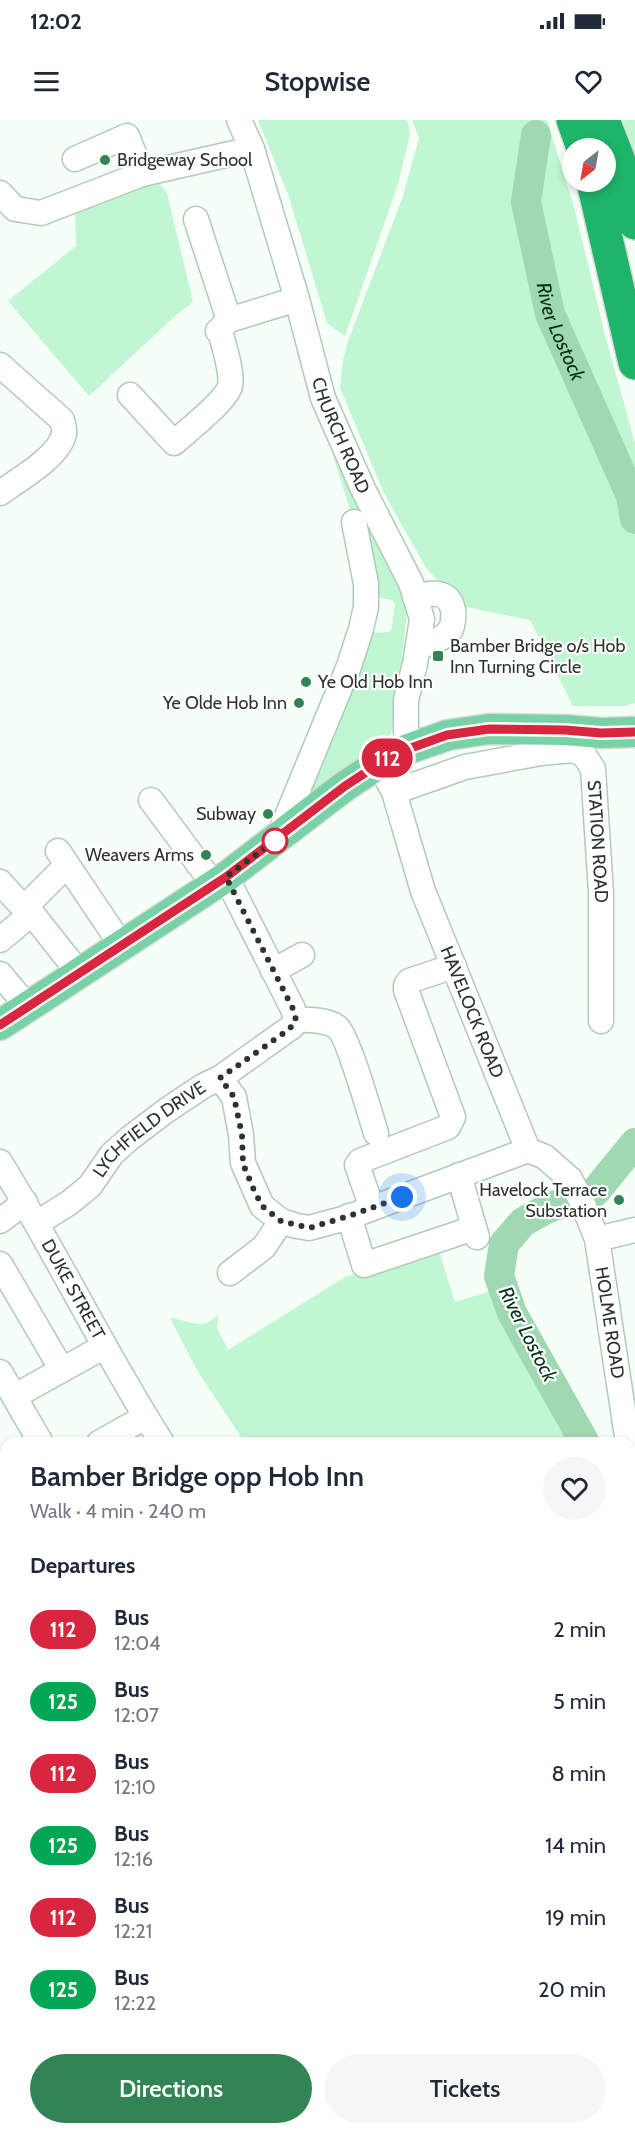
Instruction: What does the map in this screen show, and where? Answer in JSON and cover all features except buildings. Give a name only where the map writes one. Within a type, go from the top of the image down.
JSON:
[{"type":"highway","points":[[573,120],[579,138]]},
{"type":"highway","points":[[603,120],[619,161],[635,223]]},
{"type":"highway","points":[[595,192],[635,363]]},
{"type":"main road","points":[[0,1024],[220,881],[378,763],[411,747],[447,735],[489,729],[635,732]]},
{"type":"street","name":"CHURCH ROAD","points":[[239,120],[252,149],[297,299],[323,398],[363,489],[411,583],[422,619],[406,700],[406,732],[411,747]]},
{"type":"street","points":[[75,159],[127,136],[142,174]]},
{"type":"street","points":[[0,193],[15,208],[41,213],[142,174],[252,149]]},
{"type":"street","points":[[130,395],[174,443],[224,398],[227,392],[231,377],[196,219]]},
{"type":"street","points":[[219,330],[297,299]]},
{"type":"street","points":[[0,365],[62,420],[64,432],[61,441],[47,459],[0,493]]},
{"type":"street","name":"CHURCH ROAD","points":[[278,838],[349,666],[361,628],[366,607],[366,584],[354,522]]},
{"type":"street","points":[[415,597],[429,593],[441,594],[450,600],[454,613],[452,628],[438,641],[418,647]]},
{"type":"street","name":"STATION ROAD","points":[[393,792],[465,767],[541,753],[573,750],[584,755],[593,769],[594,780],[601,893],[601,1022]]},
{"type":"street","name":"HAVELOCK ROAD","points":[[378,763],[393,792],[412,888],[454,966],[528,1150]]},
{"type":"street","points":[[151,800],[220,881],[273,971],[293,1009],[296,1020],[313,1019],[336,1027],[346,1043],[376,1132]]},
{"type":"street","points":[[0,940],[29,909],[63,858],[122,946]]},
{"type":"street","points":[[0,882],[18,903],[29,909],[79,973]]},
{"type":"street","points":[[273,971],[302,956]]},
{"type":"street","points":[[372,1208],[357,1165],[360,1161],[448,1127],[452,1121],[453,1117],[406,985],[409,981],[454,966]]},
{"type":"street","points":[[0,974],[27,1006]]},
{"type":"street","name":"LYCHFIELD DRIVE","points":[[37,1223],[69,1203],[90,1186],[112,1154],[130,1138],[202,1086],[220,1078],[284,1033],[296,1020]]},
{"type":"street","points":[[220,1078],[234,1097],[242,1135],[243,1164],[254,1190],[262,1206],[281,1221],[309,1228],[372,1208],[528,1150],[545,1157],[570,1179],[597,1239],[635,1230]]},
{"type":"street","name":"DUKE STREET","points":[[0,1162],[158,1437]]},
{"type":"street","points":[[349,1216],[364,1265],[476,1232],[459,1175]]},
{"type":"street","points":[[0,1221],[25,1202]]},
{"type":"street","points":[[230,1273],[264,1247],[281,1221]]},
{"type":"street","name":"HOLME ROAD","points":[[597,1239],[627,1437]]},
{"type":"street","points":[[0,1264],[62,1370]]},
{"type":"street","points":[[15,1396],[105,1346]]},
{"type":"street","points":[[0,1372],[38,1437]]},
{"type":"street","points":[[110,1437],[145,1417]]},
{"type":"green space","points":[[258,120],[407,120],[408,122],[410,134],[398,184],[345,336],[327,323],[288,194]]},
{"type":"green space","points":[[412,120],[547,120],[562,168],[562,192],[569,192],[574,207],[606,339],[635,443],[635,703],[625,706],[573,706],[530,620],[461,606],[426,568],[384,493],[340,388],[347,344],[403,196],[419,138]]},
{"type":"green space","points":[[618,120],[635,120],[635,182]]},
{"type":"green space","points":[[156,179],[167,193],[193,302],[89,396],[8,301],[76,246],[75,209]]},
{"type":"green space","points":[[336,454],[397,573],[407,612],[395,719],[391,733],[384,741],[314,794],[307,790],[367,634],[391,631],[395,604],[392,600],[377,597],[333,455]]},
{"type":"green space","points":[[439,1251],[455,1302],[503,1287],[512,1313],[582,1437],[241,1437],[197,1370],[170,1318],[201,1324],[218,1315],[217,1328],[228,1350],[345,1277]]},
{"type":"waterway","name":"River Lostock","points":[[536,135],[526,202],[550,314],[631,496],[635,519]]},
{"type":"waterway","name":"River Lostock","points":[[582,1437],[512,1313],[499,1276],[504,1244],[523,1222],[548,1208],[595,1192],[635,1143]]},
{"type":"bus line","name":"112","points":[[0,1025],[18,1011],[226,877],[345,786],[394,754],[447,735],[489,729],[565,730],[618,734],[635,732]]},
{"type":"place","name":"Bridgeway School","points":[[105,160]]},
{"type":"place","name":"Bamber Bridge o/s Hob Inn Turning Circle","points":[[438,656]]},
{"type":"place","name":"Ye Old Hob Inn","points":[[306,682]]},
{"type":"place","name":"Ye Olde Hob Inn","points":[[299,703]]},
{"type":"place","name":"Subway","points":[[268,814]]},
{"type":"place","name":"Weavers Arms","points":[[206,855]]},
{"type":"place","name":"Havelock Terrace Substation","points":[[619,1200]]},
{"type":"route","points":[[275,841],[278,838],[226,877],[293,1009],[296,1020],[284,1033],[220,1078],[234,1097],[242,1135],[243,1164],[262,1206],[281,1221],[297,1226],[309,1228],[346,1218],[402,1197]]}]
